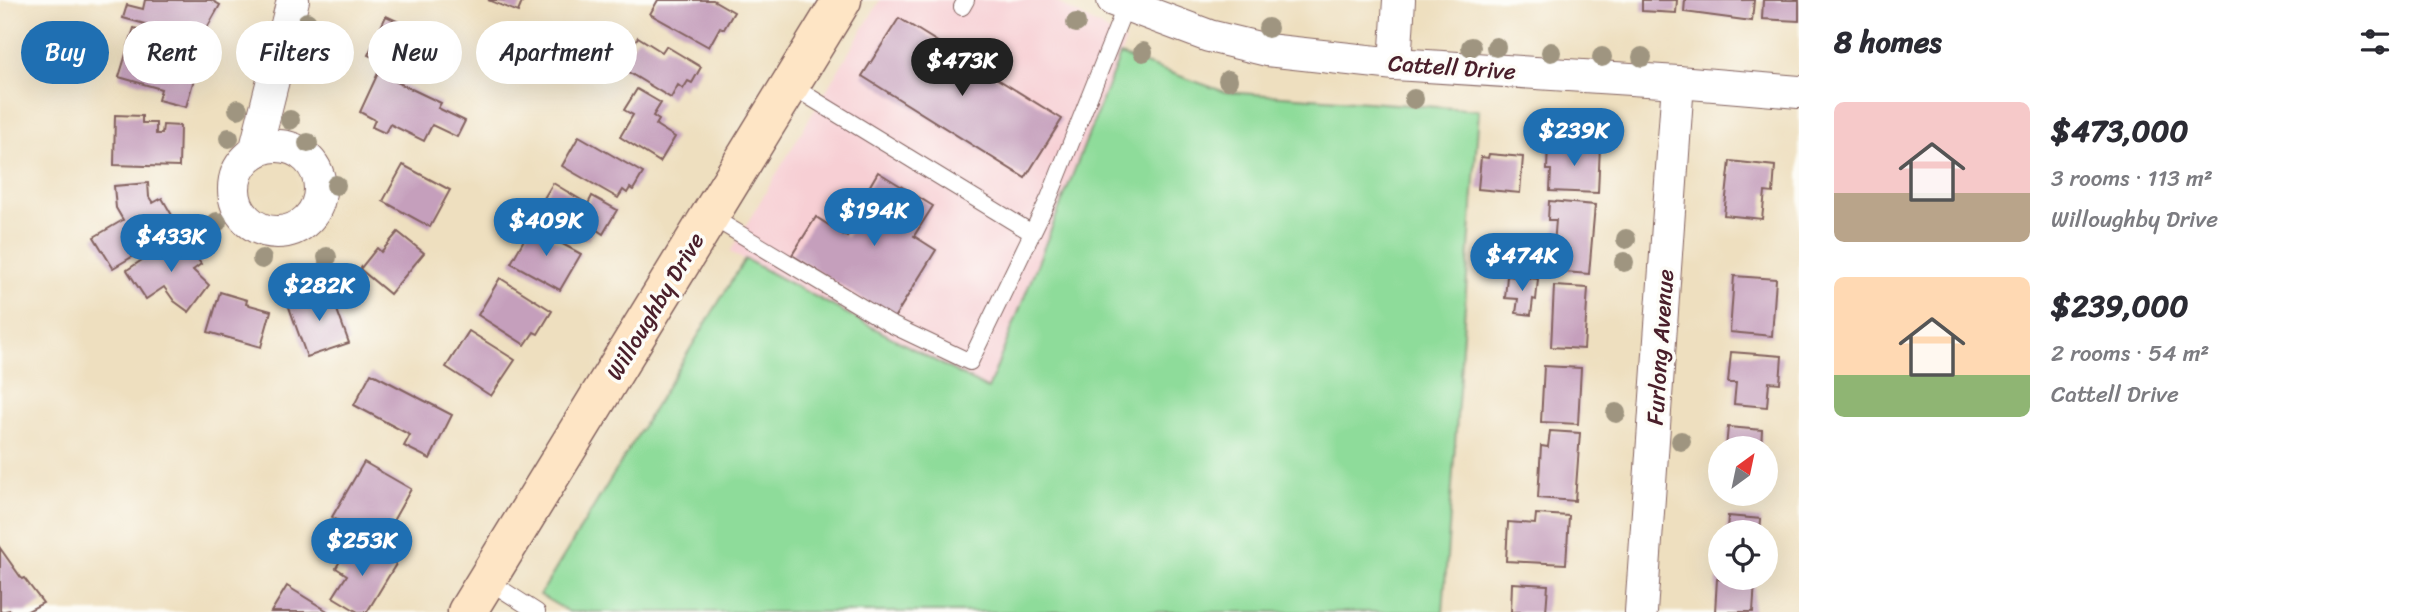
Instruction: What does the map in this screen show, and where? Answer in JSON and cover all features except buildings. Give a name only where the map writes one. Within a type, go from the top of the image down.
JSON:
[{"type":"street","points":[[255,152],[293,0]]},
{"type":"street","name":"Willoughby Drive","points":[[477,596],[842,0]]},
{"type":"street","points":[[1395,64],[1399,0]]},
{"type":"street","name":"Cattell Drive","points":[[1119,3],[1209,36],[1267,50],[1395,64],[1799,92]]},
{"type":"street","name":"Furlong Avenue","points":[[1641,612],[1678,82]]},
{"type":"lane","points":[[710,216],[890,324],[970,362],[1049,198],[1119,3]]},
{"type":"lane","points":[[790,85],[1032,233]]},
{"type":"lane","points":[[477,596],[537,612]]},
{"type":"shaded area","points":[[880,0],[1053,0],[1126,41],[988,389],[730,252]]},
{"type":"green space","points":[[1120,55],[1225,92],[1479,110],[1443,612],[569,612],[540,595],[745,259],[988,389]]}]
